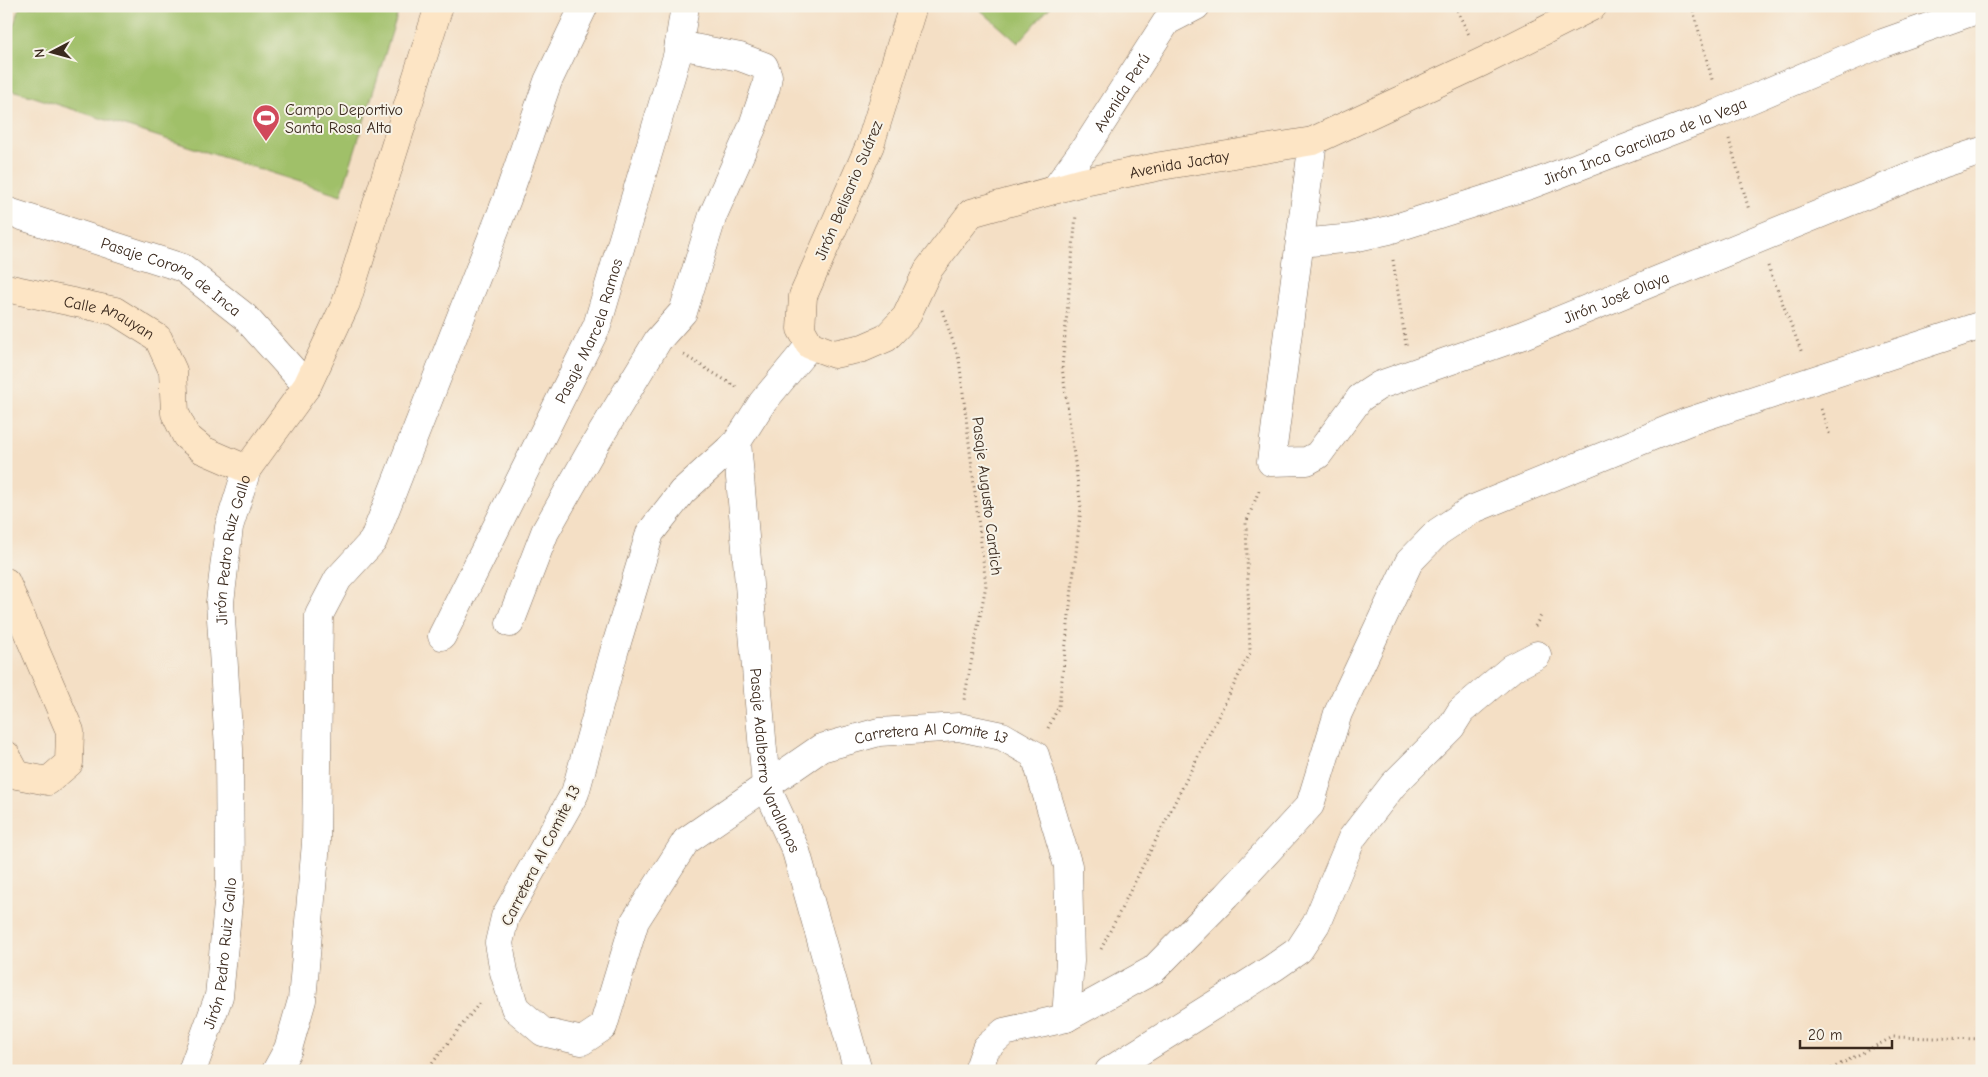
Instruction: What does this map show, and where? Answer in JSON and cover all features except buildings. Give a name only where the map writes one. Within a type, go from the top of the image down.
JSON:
[{"type":"street","name":"Jirón Pedro Ruiz Gallo","points":[[192,1071],[219,996],[230,883],[229,748],[220,602],[229,527],[246,469],[307,386],[346,303],[439,6]]},
{"type":"street","points":[[276,1071],[288,1049],[302,1000],[316,843],[319,615],[338,579],[373,541],[507,199],[548,81],[584,6]]},
{"type":"street","name":"Pasaje Marcela Ramos","points":[[442,636],[597,326],[677,56],[685,6]]},
{"type":"street","name":"Jirón Belisario Suárez","points":[[810,344],[801,329],[803,296],[870,145],[913,6]]},
{"type":"street","name":"Avenida Perú","points":[[1067,186],[1090,141],[1167,21],[1196,6]]},
{"type":"street","name":"Avenida Jactay","points":[[810,344],[834,354],[864,348],[886,338],[906,317],[928,270],[972,213],[1067,186],[1162,166],[1313,141],[1482,62],[1593,6]]},
{"type":"street","name":"Jirón Inca Garcilazo de la Vega","points":[[1300,243],[1353,238],[1389,230],[1530,185],[1721,112],[1883,44],[1982,8]]},
{"type":"street","points":[[510,623],[545,532],[590,451],[658,340],[683,312],[712,215],[752,128],[766,87],[768,76],[764,66],[740,57],[679,45]]},
{"type":"street","points":[[1271,462],[1313,141]]},
{"type":"street","name":"Jirón José Olaya","points":[[1271,462],[1308,461],[1318,455],[1360,398],[1380,385],[1523,335],[1942,164],[1982,151]]},
{"type":"street","name":"Pasaje Corona de Inca","points":[[6,211],[183,268],[245,317],[307,386]]},
{"type":"street","name":"Calle Anauyan","points":[[6,288],[114,311],[158,338],[173,371],[176,413],[186,436],[203,450],[246,469]]},
{"type":"street","points":[[978,1071],[986,1048],[1004,1032],[1066,1018],[1153,970],[1226,896],[1310,805],[1338,713],[1410,562],[1438,532],[1471,510],[1687,422],[1982,325]]},
{"type":"street","name":"Carretera Al Comite 13","points":[[810,344],[762,403],[737,442],[682,492],[650,533],[614,652],[575,793],[505,918],[499,943],[504,972],[515,1008],[543,1032],[582,1041],[603,1027],[635,921],[686,841],[821,748],[879,732],[959,727],[1002,736],[1035,755]]},
{"type":"street","name":"Pasaje Adalberro Varallanos","points":[[737,442],[766,786],[796,851],[858,1071]]},
{"type":"street","points":[[6,582],[70,731],[69,763],[48,781],[17,775],[6,754]]},
{"type":"street","points":[[1109,1071],[1299,950],[1316,924],[1352,838],[1393,785],[1451,727],[1460,711],[1512,668],[1537,655]]},
{"type":"street","points":[[1035,755],[1068,866],[1070,961],[1066,1018]]},
{"type":"path","points":[[1035,755],[1059,706],[1081,507],[1062,367],[1067,186]]},
{"type":"path","points":[[1389,230],[1410,374]]},
{"type":"path","points":[[1757,239],[1812,382],[1830,436]]},
{"type":"path","name":"Pasaje Augusto Cardich","points":[[928,270],[959,359],[986,586],[959,727]]},
{"type":"path","points":[[1098,956],[1250,654],[1246,523],[1271,462]]},
{"type":"path","points":[[426,1071],[504,972]]},
{"type":"path","points":[[1826,1071],[1893,1037],[1982,1039]]},
{"type":"green space","name":"Campo Deportivo Santa Rosa Alta","points":[[20,6],[400,6],[341,195],[6,88],[6,48]]},
{"type":"green space","points":[[976,6],[1051,6],[1018,43]]},
{"type":"place","name":"Campo Deportivo Santa Rosa Alta","points":[[266,142]]}]
